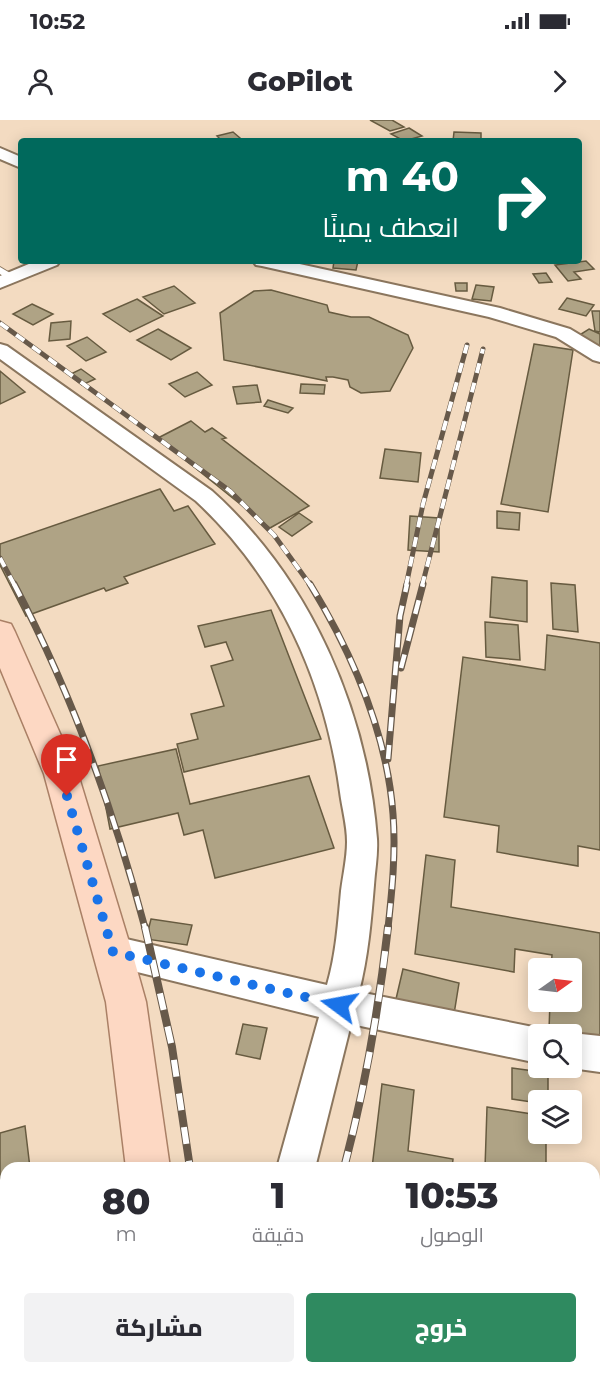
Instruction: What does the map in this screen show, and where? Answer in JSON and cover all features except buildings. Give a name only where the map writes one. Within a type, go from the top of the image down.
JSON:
[{"type":"main road","points":[[0,632],[60,774],[113,952],[126,1002],[147,1162]]},
{"type":"street","points":[[0,153],[18,162]]},
{"type":"street","points":[[4,277],[42,264]]},
{"type":"street","points":[[276,264],[493,312],[563,333],[600,356]]},
{"type":"street","points":[[0,350],[204,496],[227,517],[257,552],[295,611],[322,666],[349,752],[362,841],[351,959],[298,1162]]},
{"type":"street","points":[[113,952],[339,1005],[528,1044]]},
{"type":"street","points":[[582,1052],[600,1054]]},
{"type":"railway","points":[[0,323],[230,491],[274,535],[311,586]]},
{"type":"railway","points":[[406,586],[423,504],[467,345]]},
{"type":"railway","points":[[422,586],[483,349]]},
{"type":"railway","points":[[0,558],[15,586]]},
{"type":"railway","points":[[14,584],[54,667],[89,753],[105,796],[145,928]]},
{"type":"railway","points":[[310,584],[353,666],[365,694],[383,754],[394,828],[388,928]]},
{"type":"railway","points":[[388,759],[400,616],[407,584]]},
{"type":"railway","points":[[401,668],[423,584]]},
{"type":"railway","points":[[145,927],[172,1047],[189,1162]]},
{"type":"railway","points":[[345,1162],[371,1048],[388,927]]},
{"type":"route","points":[[67,796],[113,952],[339,1005]]}]
